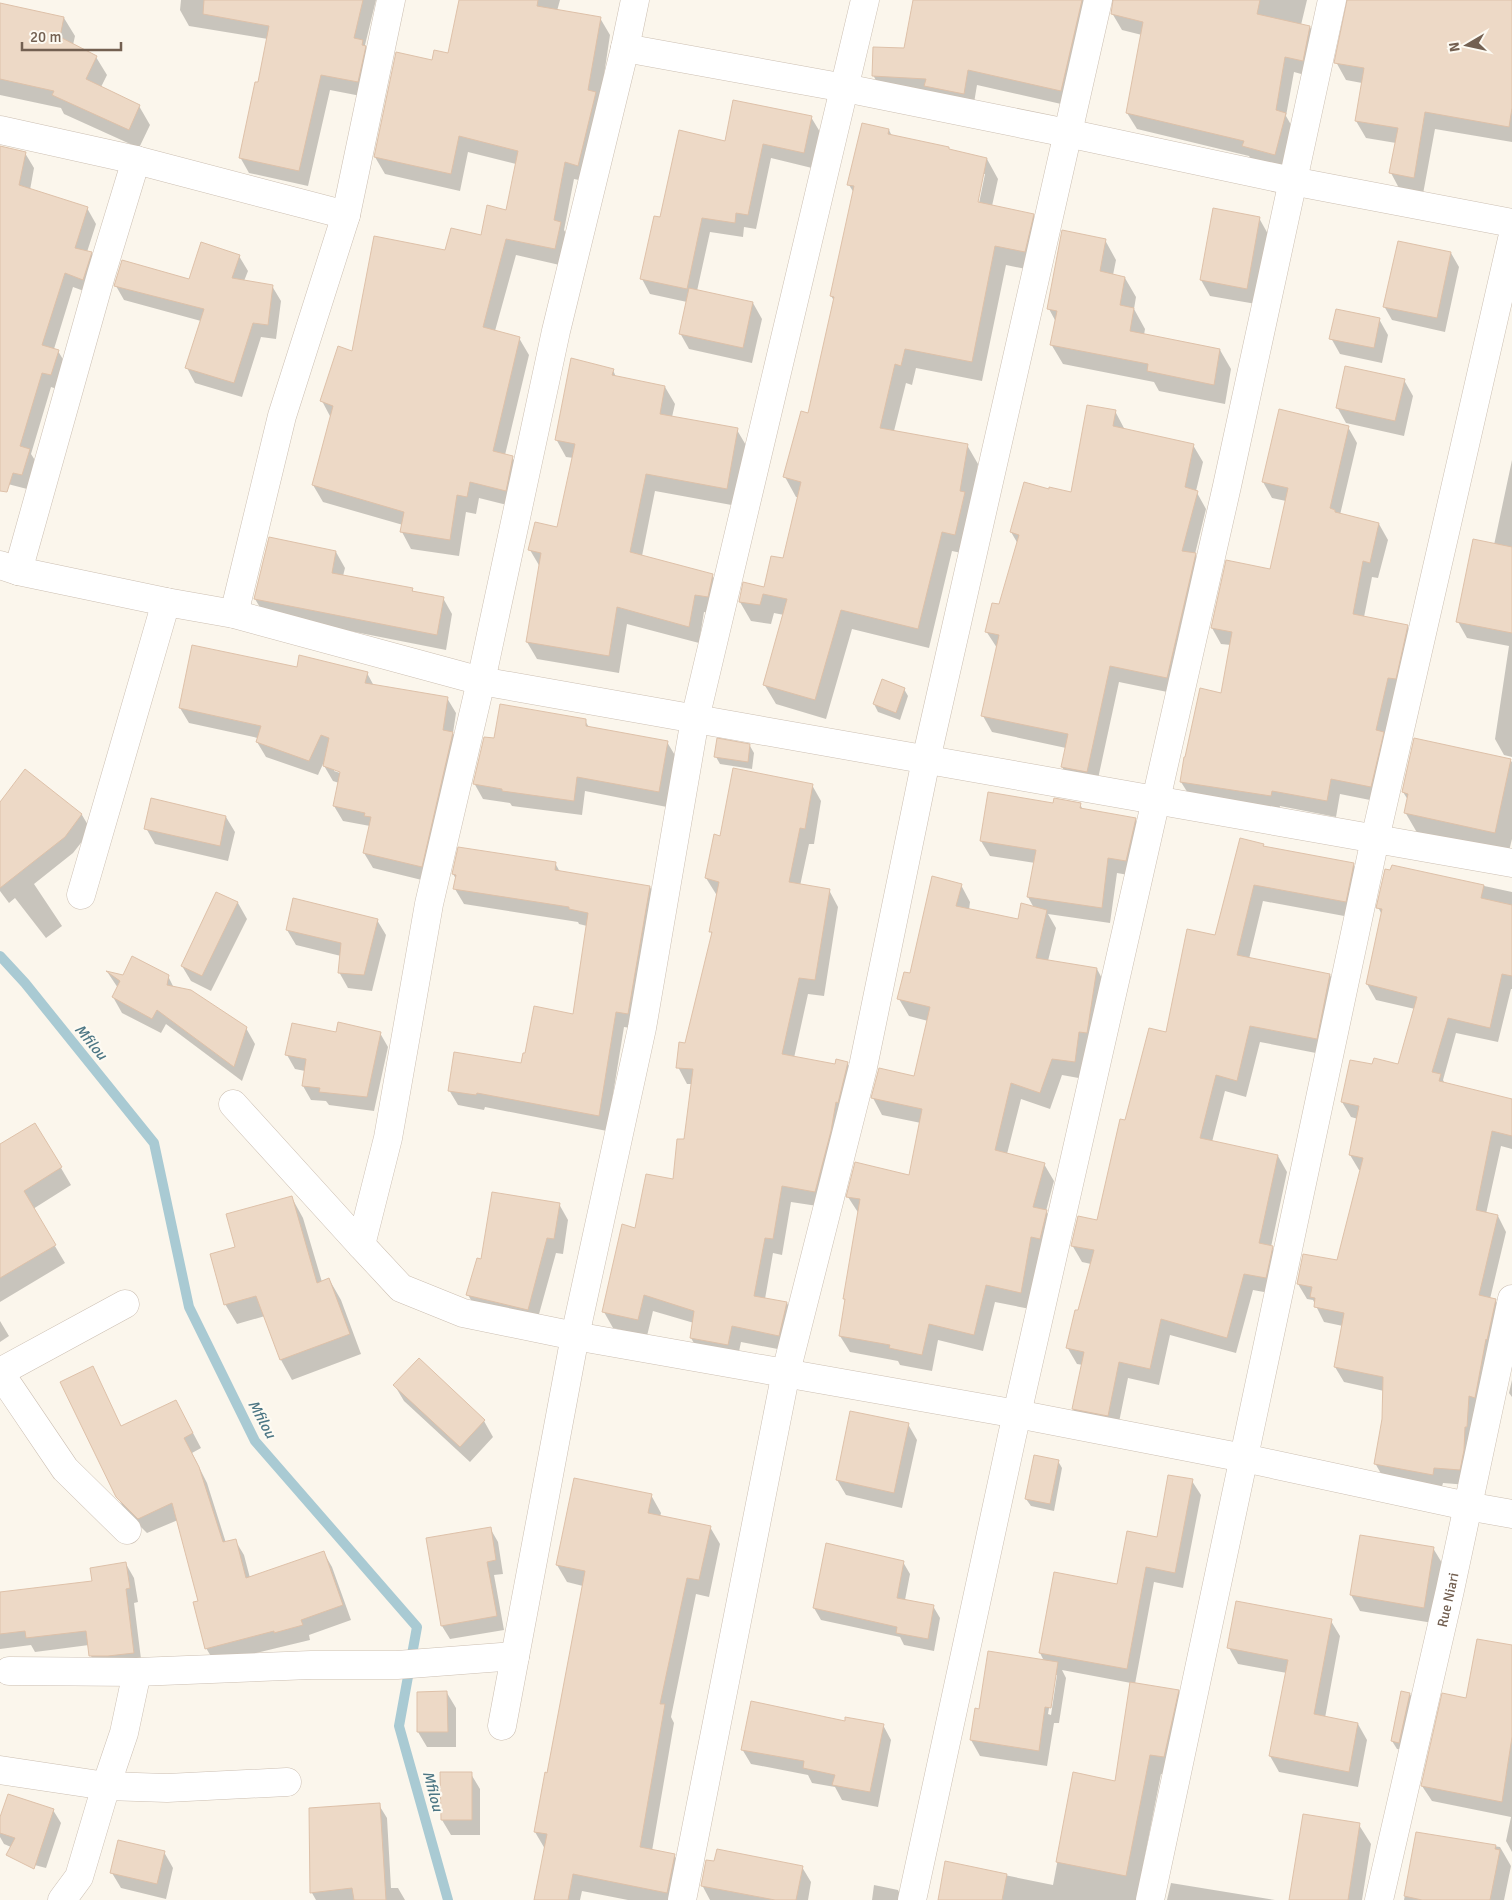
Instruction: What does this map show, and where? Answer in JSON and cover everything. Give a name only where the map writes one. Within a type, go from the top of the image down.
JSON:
[{"type":"street","points":[[234,614],[282,416],[346,215],[391,0]]},
{"type":"street","points":[[361,1245],[388,1138],[429,904],[481,682],[556,331],[635,0]]},
{"type":"street","points":[[502,1726],[575,1336],[642,1028],[694,719],[865,0]]},
{"type":"street","points":[[682,1900],[786,1372],[863,1067],[926,760],[1098,0]]},
{"type":"street","points":[[912,1900],[1017,1414],[1227,486],[1332,0]]},
{"type":"street","points":[[625,48],[845,88],[955,112],[1067,133],[1292,182],[1512,223]]},
{"type":"street","points":[[0,130],[136,160],[346,215]]},
{"type":"street","points":[[136,160],[9,568],[166,602],[234,614],[481,682],[1512,863]]},
{"type":"street","points":[[1150,1900],[1375,839],[1512,239]]},
{"type":"street","points":[[81,895],[166,602]]},
{"type":"street","points":[[233,1104],[401,1288],[463,1313],[575,1336],[1017,1414],[1244,1458],[1512,1514]]},
{"type":"street","name":"Rue Niari","points":[[1379,1900],[1512,1299]]},
{"type":"street","points":[[125,1304],[0,1372],[65,1470],[127,1530]]},
{"type":"street","points":[[9,1671],[137,1672],[311,1665],[397,1665],[515,1656]]},
{"type":"street","points":[[62,1900],[79,1877],[124,1733],[137,1672]]},
{"type":"street","points":[[0,1770],[106,1786],[167,1788],[287,1782]]},
{"type":"building","points":[[204,0],[363,0],[354,38],[363,40],[362,45],[366,46],[358,82],[321,75],[299,171],[239,158],[255,82],[258,82],[269,26],[203,14]]},
{"type":"building","points":[[459,0],[538,0],[537,6],[601,17],[588,90],[596,92],[578,166],[565,162],[554,220],[561,222],[555,249],[506,239],[483,327],[520,337],[493,451],[513,456],[506,491],[470,482],[467,497],[457,495],[450,540],[400,532],[404,512],[312,485],[333,406],[320,401],[338,346],[352,351],[374,236],[445,250],[451,228],[481,235],[487,205],[506,210],[518,151],[459,136],[451,174],[374,157],[396,52],[432,60],[434,50],[448,53]]},
{"type":"building","points":[[913,0],[1082,0],[1061,91],[968,70],[964,94],[924,86],[926,79],[872,76],[873,47],[904,48]]},
{"type":"building","points":[[1113,0],[1260,0],[1257,14],[1310,26],[1303,61],[1285,57],[1276,110],[1286,113],[1275,155],[1242,146],[1244,141],[1126,113],[1143,22],[1111,14]]},
{"type":"building","points":[[1347,0],[1512,0],[1512,108],[1509,127],[1425,112],[1414,178],[1389,173],[1398,128],[1355,121],[1364,68],[1334,63]]},
{"type":"building","points":[[0,3],[64,17],[60,37],[97,56],[86,79],[140,105],[129,130],[52,95],[54,91],[0,79]]},
{"type":"building","points":[[733,100],[812,116],[804,153],[763,144],[748,215],[736,213],[735,223],[702,218],[687,289],[640,279],[654,216],[660,217],[679,130],[725,141]]},
{"type":"building","points":[[862,123],[889,129],[888,134],[949,147],[949,149],[987,158],[978,202],[1034,214],[1025,252],[995,246],[972,362],[905,349],[901,366],[895,364],[880,428],[968,444],[960,491],[965,492],[955,535],[942,532],[918,629],[841,610],[815,700],[763,685],[787,599],[763,594],[760,605],[739,602],[743,582],[764,587],[771,556],[783,558],[801,482],[783,477],[801,411],[808,413],[834,297],[830,296],[854,186],[847,185]]},
{"type":"building","points":[[0,146],[26,152],[19,185],[88,207],[75,248],[92,252],[83,280],[65,273],[42,345],[59,350],[51,375],[42,373],[20,446],[30,449],[22,475],[13,473],[7,492],[0,491]]},
{"type":"building","points":[[1213,208],[1260,217],[1247,289],[1200,280]]},
{"type":"building","points":[[1062,230],[1106,239],[1100,271],[1125,277],[1120,305],[1134,308],[1130,331],[1220,349],[1214,385],[1147,371],[1148,364],[1050,345],[1057,311],[1047,309]]},
{"type":"building","points":[[1398,241],[1451,252],[1437,318],[1383,307]]},
{"type":"building","points":[[201,242],[240,255],[232,278],[273,285],[268,325],[253,323],[234,383],[185,368],[204,309],[114,286],[122,260],[189,279]]},
{"type":"building","points":[[689,288],[753,302],[743,348],[679,334]]},
{"type":"building","points":[[1336,309],[1380,318],[1374,348],[1329,339]]},
{"type":"building","points":[[571,358],[614,369],[612,375],[665,386],[660,414],[738,428],[727,489],[646,474],[630,552],[713,574],[708,597],[695,595],[689,627],[617,607],[609,656],[526,642],[541,553],[528,550],[535,522],[557,527],[575,444],[555,440]]},
{"type":"building","points":[[1345,366],[1405,379],[1395,421],[1336,408]]},
{"type":"building","points":[[1087,405],[1116,410],[1113,426],[1194,444],[1185,487],[1198,491],[1182,551],[1196,553],[1167,678],[1110,666],[1087,772],[1061,767],[1068,734],[981,716],[999,635],[985,632],[992,603],[999,604],[1019,535],[1010,532],[1024,482],[1049,489],[1049,487],[1071,492]]},
{"type":"building","points":[[1279,409],[1349,426],[1330,508],[1335,510],[1335,512],[1379,523],[1370,563],[1363,561],[1353,614],[1408,625],[1396,679],[1388,678],[1376,730],[1384,732],[1371,787],[1331,779],[1327,801],[1272,791],[1271,796],[1180,782],[1200,688],[1221,693],[1232,632],[1211,628],[1226,560],[1270,569],[1288,488],[1262,482]]},
{"type":"building","points":[[269,537],[336,551],[332,573],[413,588],[412,591],[444,597],[437,635],[254,599]]},
{"type":"building","points":[[1473,539],[1512,547],[1512,633],[1456,622]]},
{"type":"building","points":[[192,645],[297,667],[299,655],[368,672],[365,683],[448,697],[443,730],[453,732],[422,867],[363,853],[371,817],[364,816],[365,813],[333,806],[340,772],[323,766],[329,738],[321,735],[309,761],[256,742],[261,726],[179,708]]},
{"type":"building","points":[[882,679],[905,688],[896,713],[873,704]]},
{"type":"building","points":[[500,704],[586,719],[586,726],[668,741],[659,792],[577,777],[574,801],[502,791],[502,789],[473,784],[484,737],[494,738]]},
{"type":"building","points":[[717,738],[750,744],[748,762],[714,757]]},
{"type":"building","points":[[1414,738],[1511,759],[1495,833],[1404,813],[1408,794],[1402,792]]},
{"type":"building","points":[[733,768],[813,784],[805,829],[800,828],[789,882],[830,889],[815,980],[799,978],[782,1054],[835,1064],[836,1059],[848,1062],[838,1103],[836,1102],[831,1131],[815,1192],[782,1186],[773,1239],[765,1238],[754,1296],[787,1302],[779,1336],[732,1326],[728,1345],[690,1338],[694,1311],[644,1295],[638,1320],[602,1312],[622,1224],[635,1228],[646,1174],[673,1179],[677,1139],[684,1139],[693,1069],[676,1068],[679,1042],[685,1043],[712,932],[709,932],[719,882],[705,878],[714,834],[720,836]]},
{"type":"building","points":[[25,769],[82,814],[65,837],[0,888],[0,802]]},
{"type":"building","points":[[988,792],[1053,803],[1054,798],[1081,803],[1080,808],[1136,818],[1126,861],[1108,858],[1102,908],[1027,897],[1036,850],[980,841]]},
{"type":"building","points":[[151,798],[226,816],[220,846],[144,829]]},
{"type":"building","points":[[1240,838],[1264,844],[1263,846],[1354,863],[1346,902],[1254,885],[1237,955],[1330,974],[1317,1039],[1250,1026],[1237,1081],[1216,1075],[1200,1138],[1278,1155],[1259,1243],[1273,1246],[1266,1278],[1244,1274],[1227,1338],[1161,1319],[1150,1369],[1119,1362],[1108,1416],[1072,1409],[1084,1352],[1066,1348],[1075,1310],[1078,1310],[1094,1250],[1071,1246],[1078,1216],[1097,1220],[1120,1119],[1125,1120],[1149,1028],[1166,1032],[1187,929],[1215,935]]},
{"type":"building","points":[[458,847],[556,862],[555,870],[650,886],[628,1014],[616,1012],[599,1116],[477,1093],[476,1095],[448,1091],[454,1052],[521,1063],[523,1053],[525,1053],[534,1006],[573,1014],[588,913],[569,909],[569,907],[453,889],[456,875],[452,874]]},
{"type":"building","points":[[1392,865],[1484,885],[1481,898],[1512,905],[1512,976],[1502,974],[1490,1028],[1448,1018],[1432,1072],[1441,1074],[1439,1081],[1512,1099],[1512,1136],[1492,1131],[1476,1210],[1498,1215],[1479,1295],[1496,1299],[1475,1398],[1469,1396],[1467,1427],[1465,1427],[1464,1450],[1460,1470],[1434,1468],[1433,1475],[1374,1464],[1382,1419],[1383,1377],[1334,1367],[1344,1313],[1314,1307],[1315,1298],[1310,1297],[1312,1287],[1297,1284],[1303,1254],[1337,1260],[1363,1158],[1349,1155],[1359,1106],[1341,1102],[1350,1060],[1372,1064],[1374,1058],[1398,1064],[1417,997],[1366,984],[1382,909],[1376,908],[1385,869],[1390,870]]},
{"type":"building","points":[[932,876],[962,884],[956,906],[1018,919],[1021,903],[1047,910],[1036,958],[1097,968],[1087,1033],[1079,1032],[1075,1062],[1052,1059],[1040,1093],[1011,1083],[995,1150],[1045,1163],[1033,1207],[1047,1210],[1040,1239],[1031,1237],[1021,1293],[986,1285],[974,1335],[929,1324],[922,1355],[889,1348],[890,1345],[839,1336],[845,1299],[843,1299],[860,1199],[846,1197],[855,1162],[909,1175],[922,1109],[871,1098],[879,1068],[914,1076],[930,1007],[897,999],[904,972],[910,973]]},
{"type":"building","points":[[216,892],[238,902],[202,976],[181,966]]},
{"type":"building","points":[[293,898],[378,919],[364,975],[338,973],[341,943],[286,930]]},
{"type":"building","points":[[132,956],[169,975],[167,985],[191,990],[247,1027],[234,1067],[157,1010],[152,1019],[112,997],[120,981],[106,971],[123,975]]},
{"type":"building","points":[[338,1022],[381,1032],[367,1097],[319,1092],[320,1088],[302,1086],[306,1059],[285,1055],[292,1023],[336,1032]]},
{"type":"building","points":[[35,1123],[62,1167],[24,1191],[56,1245],[0,1278],[0,1144]]},
{"type":"building","points":[[492,1192],[560,1203],[554,1239],[547,1238],[528,1310],[466,1295],[477,1258],[481,1259]]},
{"type":"building","points":[[292,1196],[317,1283],[329,1278],[350,1334],[280,1360],[256,1296],[224,1305],[210,1254],[235,1247],[226,1214]]},
{"type":"building","points":[[419,1358],[485,1420],[460,1447],[393,1385]]},
{"type":"building","points":[[93,1366],[121,1426],[176,1400],[193,1433],[184,1438],[199,1467],[223,1542],[236,1539],[246,1578],[324,1551],[343,1605],[301,1620],[303,1625],[205,1649],[193,1602],[198,1601],[172,1503],[138,1519],[116,1497],[60,1382]]},
{"type":"building","points":[[850,1411],[909,1423],[894,1493],[836,1480]]},
{"type":"building","points":[[1034,1455],[1059,1460],[1050,1504],[1025,1499]]},
{"type":"building","points":[[1168,1475],[1193,1479],[1175,1573],[1146,1567],[1127,1669],[1039,1653],[1054,1572],[1117,1584],[1127,1531],[1157,1537]]},
{"type":"building","points":[[574,1478],[652,1494],[648,1513],[711,1526],[699,1580],[687,1578],[660,1704],[665,1704],[640,1847],[675,1854],[667,1893],[573,1874],[568,1900],[534,1900],[547,1834],[534,1832],[585,1571],[556,1565]]},
{"type":"building","points":[[491,1527],[496,1560],[487,1562],[497,1616],[441,1626],[426,1538]]},
{"type":"building","points":[[1360,1535],[1434,1547],[1424,1608],[1350,1595]]},
{"type":"building","points":[[826,1543],[904,1561],[897,1598],[934,1605],[928,1639],[896,1633],[897,1627],[813,1608]]},
{"type":"building","points":[[126,1562],[130,1588],[126,1589],[134,1653],[89,1656],[86,1631],[26,1638],[25,1631],[0,1634],[0,1592],[92,1581],[90,1568]]},
{"type":"building","points":[[1236,1601],[1332,1619],[1314,1714],[1358,1723],[1349,1772],[1269,1756],[1288,1660],[1227,1648]]},
{"type":"building","points":[[1477,1639],[1512,1645],[1512,1737],[1502,1802],[1421,1786],[1442,1693],[1466,1698]]},
{"type":"building","points":[[988,1651],[1058,1662],[1051,1708],[1045,1707],[1039,1751],[970,1740],[975,1708],[979,1709]]},
{"type":"building","points":[[1130,1682],[1179,1690],[1164,1757],[1150,1755],[1126,1876],[1056,1862],[1073,1772],[1115,1781]]},
{"type":"building","points":[[447,1691],[448,1732],[417,1732],[417,1692]]},
{"type":"building","points":[[1401,1691],[1410,1693],[1399,1743],[1391,1741]]},
{"type":"building","points":[[751,1701],[845,1721],[845,1717],[884,1724],[870,1792],[832,1785],[835,1775],[803,1768],[804,1761],[741,1750]]},
{"type":"building","points":[[440,1772],[472,1772],[472,1820],[441,1820]]},
{"type":"building","points":[[8,1794],[54,1809],[34,1869],[6,1855],[15,1838],[0,1833],[0,1817]]},
{"type":"building","points":[[380,1803],[386,1900],[354,1900],[352,1888],[310,1893],[309,1808]]},
{"type":"building","points":[[1303,1814],[1360,1823],[1348,1900],[1289,1900]]},
{"type":"building","points":[[1416,1832],[1496,1845],[1495,1849],[1500,1850],[1490,1900],[1422,1900],[1404,1896]]},
{"type":"building","points":[[118,1840],[165,1851],[157,1884],[110,1873]]},
{"type":"building","points":[[717,1849],[803,1866],[796,1900],[775,1900],[701,1886],[706,1860],[714,1861]]},
{"type":"building","points":[[945,1861],[1007,1874],[1002,1900],[938,1900]]},
{"type":"waterway","name":"Mfilou","points":[[0,956],[25,983],[154,1143],[189,1307],[255,1441],[417,1627],[399,1726],[448,1900]]}]
